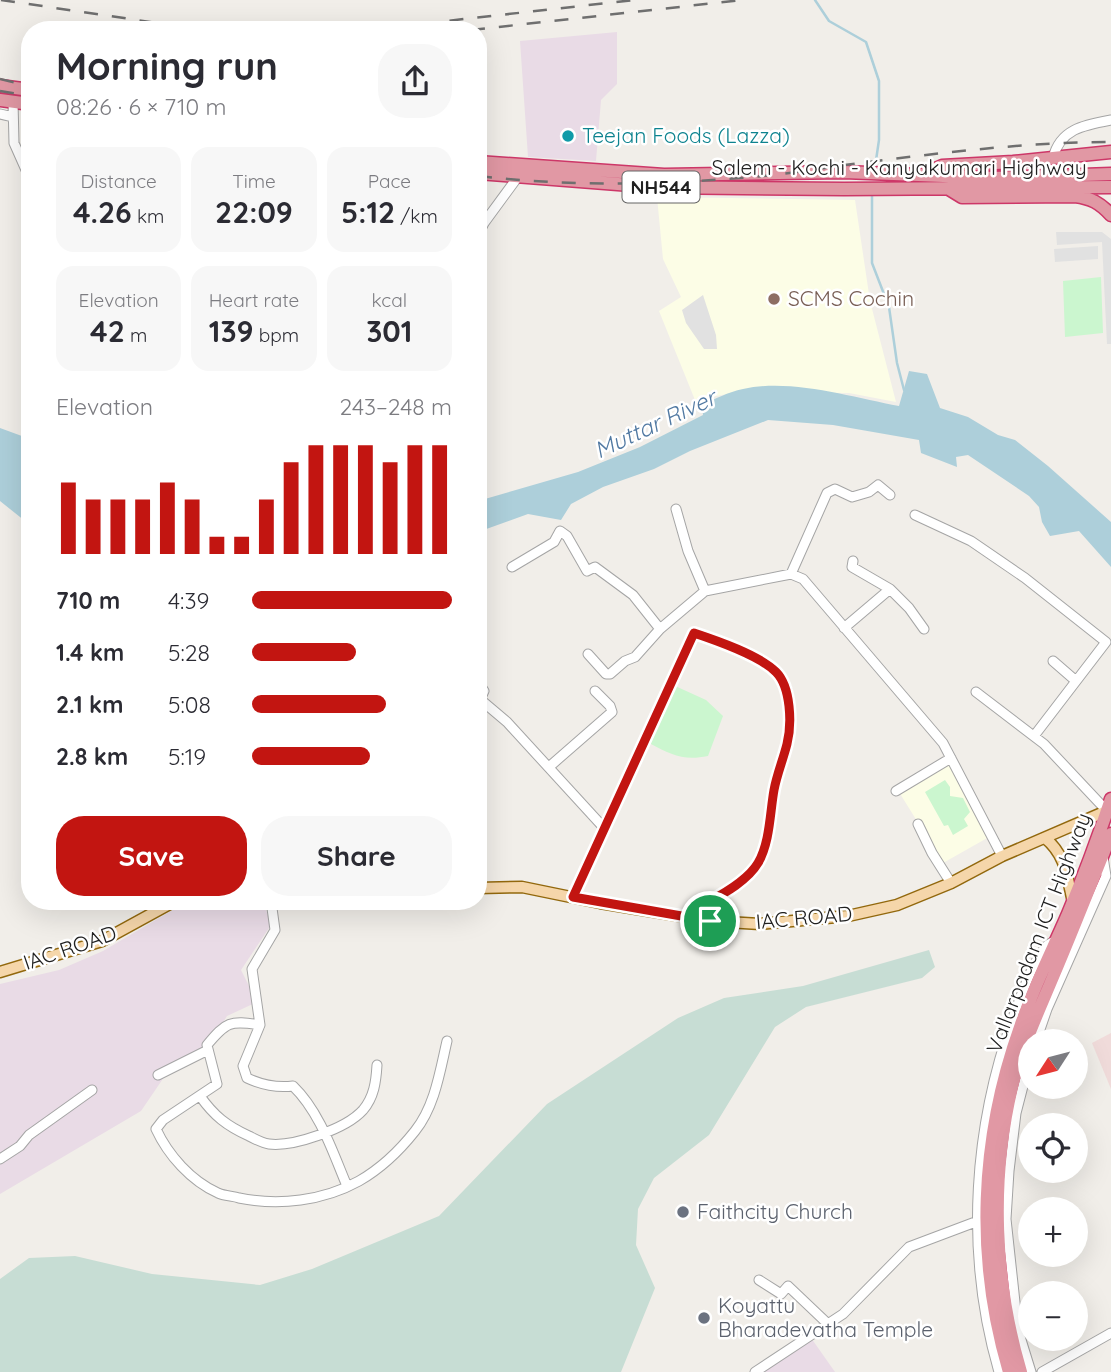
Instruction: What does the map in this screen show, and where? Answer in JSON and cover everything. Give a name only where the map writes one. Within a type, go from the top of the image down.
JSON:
[{"type":"highway","points":[[0,86],[21,89]]},
{"type":"highway","name":"NH544","points":[[922,175],[942,166],[1111,152]]},
{"type":"highway","name":"Salem - Kochi - Kanyakumari Highway","points":[[487,163],[664,175],[844,172],[993,178],[1111,174]]},
{"type":"highway","name":"Salem - Kochi - Kanyakumari Highway","points":[[487,174],[656,187],[1111,187]]},
{"type":"highway","points":[[948,188],[962,197],[1090,198],[1111,215]]},
{"type":"highway","name":"Vallarpadam ICT Highway","points":[[1009,1372],[989,1288],[986,1237],[992,1144],[1009,1061],[1030,1000],[1073,902],[1110,806]]},
{"type":"highway","name":"Vallarpadam ICT Highway","points":[[1021,1372],[1009,1332],[999,1234],[999,1181],[1012,1087],[1026,1041],[1111,834]]},
{"type":"main road","name":"IAC ROAD","points":[[487,887],[513,886],[710,921],[760,923],[848,916],[897,905],[951,883],[1110,806]]},
{"type":"main road","points":[[1045,838],[1057,848],[1065,863],[1073,902]]},
{"type":"main road","name":"IAC ROAD","points":[[0,972],[102,942],[159,910]]},
{"type":"street","points":[[6,100],[13,117],[14,143],[21,159]]},
{"type":"street","points":[[0,114],[13,117]]},
{"type":"street","points":[[1053,158],[1056,145],[1069,133],[1089,124],[1111,120]]},
{"type":"street","points":[[487,219],[517,177]]},
{"type":"street","points":[[791,574],[827,493],[835,489],[852,497],[869,492],[878,485],[890,495]]},
{"type":"street","points":[[676,509],[688,551],[705,591]]},
{"type":"street","points":[[915,515],[971,541],[1025,578],[1106,642],[1034,736]]},
{"type":"street","points":[[512,567],[554,542],[560,531],[567,536],[587,571],[595,567],[633,595],[660,629]]},
{"type":"street","points":[[853,561],[852,567],[890,589],[909,608],[924,629]]},
{"type":"street","points":[[588,654],[606,674],[610,674],[625,661],[635,657],[660,629],[705,591],[791,574],[803,579],[943,743],[1002,856]]},
{"type":"street","points":[[844,628],[890,589]]},
{"type":"street","points":[[573,897],[694,633],[741,652],[777,673],[787,690],[788,743],[777,770],[764,846],[758,864],[723,894],[708,902],[710,921]]},
{"type":"street","points":[[1053,661],[1076,681]]},
{"type":"street","points":[[549,767],[612,712],[610,706],[595,691]]},
{"type":"street","points":[[976,692],[1044,744],[1110,806]]},
{"type":"street","points":[[487,707],[507,722],[605,829]]},
{"type":"street","points":[[896,791],[951,758]]},
{"type":"street","points":[[918,824],[951,883]]},
{"type":"street","points":[[1040,1029],[1106,876],[1103,855]]},
{"type":"street","points":[[272,910],[275,930],[252,969],[260,1025],[243,1066],[247,1078],[257,1083],[282,1088],[293,1086],[304,1096],[324,1132],[347,1186]]},
{"type":"street","points":[[999,1372],[982,1294],[978,1221],[979,1168],[984,1125],[997,1064],[1021,996],[1044,947],[1057,940]]},
{"type":"street","points":[[260,1025],[239,1021],[224,1024],[207,1045],[217,1084],[163,1120],[156,1129],[160,1139],[182,1168],[219,1193],[264,1203],[309,1199],[347,1186],[360,1181],[393,1155],[416,1129],[436,1091],[447,1041]]},
{"type":"street","points":[[158,1075],[208,1050]]},
{"type":"street","points":[[200,1096],[214,1116],[232,1128],[266,1144],[290,1144],[345,1123],[362,1110],[376,1086],[377,1065]]},
{"type":"street","points":[[1,1157],[20,1146],[30,1135],[92,1090]]},
{"type":"street","points":[[1020,1099],[1009,1171],[1006,1219],[1018,1330],[1031,1372]]},
{"type":"street","points":[[755,1372],[843,1314],[909,1247],[978,1221]]},
{"type":"street","points":[[759,1280],[781,1294],[788,1286],[828,1325]]},
{"type":"street","points":[[1042,1372],[1111,1333]]},
{"type":"shaded area","points":[[617,32],[617,84],[601,100],[596,161],[528,157],[520,41]]},
{"type":"shaded area","name":"SCMS Cochin","points":[[657,197],[855,200],[870,301],[896,402],[849,393],[738,392],[695,400],[659,311],[681,297],[663,259]]},
{"type":"shaded area","points":[[1056,232],[1102,232],[1111,239],[1111,344],[1107,344],[1102,242],[1057,245]]},
{"type":"shaded area","points":[[1098,246],[1098,259],[1055,262],[1054,249]]},
{"type":"shaded area","points":[[703,295],[716,335],[717,349],[704,349],[686,323],[682,310]]},
{"type":"shaded area","points":[[951,762],[989,837],[943,863],[899,792]]},
{"type":"shaded area","points":[[173,910],[266,910],[271,925],[241,970],[257,1002],[227,1016],[208,1047],[173,1064],[141,1111],[0,1194],[0,984],[59,970],[103,951]]},
{"type":"shaded area","points":[[929,950],[935,967],[922,978],[806,1007],[775,1027],[709,1135],[654,1178],[638,1209],[636,1245],[655,1288],[621,1372],[0,1372],[0,1279],[29,1258],[75,1256],[152,1274],[260,1285],[312,1269],[439,1216],[547,1104],[678,1018],[724,998],[803,986]]},
{"type":"shaded area","points":[[1111,1033],[1111,1089],[1092,1043]]},
{"type":"shaded area","points":[[809,1335],[835,1372],[752,1372]]},
{"type":"green space","points":[[1101,277],[1103,333],[1065,337],[1063,281]]},
{"type":"green space","points":[[673,685],[706,700],[723,716],[708,756],[678,756],[649,743]]},
{"type":"green space","points":[[945,780],[950,787],[950,796],[963,798],[970,812],[964,819],[968,826],[953,835],[948,825],[944,826],[925,792]]},
{"type":"water","points":[[909,371],[927,374],[940,408],[968,417],[998,435],[1015,440],[1111,522],[1111,567],[1079,531],[1050,536],[1042,522],[1039,507],[1029,496],[968,455],[956,457],[957,467],[921,453],[919,440],[833,425],[768,420],[690,451],[654,469],[603,487],[571,504],[561,520],[528,514],[487,529],[487,498],[578,472],[640,447],[703,415],[702,405],[743,389],[761,386],[801,387],[899,406]]},
{"type":"water","points":[[0,428],[21,436],[21,518],[0,501]]},
{"type":"waterway","points":[[815,0],[829,21],[866,42],[879,81],[879,140],[875,167]]},
{"type":"waterway","points":[[872,191],[872,263],[889,307],[904,390]]},
{"type":"railway","points":[[1,0],[144,21]]},
{"type":"railway","points":[[446,21],[634,0]]},
{"type":"railway","points":[[487,28],[742,0]]},
{"type":"railway","points":[[0,79],[21,84]]},
{"type":"railway","points":[[0,91],[21,94]]},
{"type":"railway","points":[[487,177],[585,183],[691,181],[776,175],[990,148],[1111,142]]},
{"type":"place","name":"Teejan Foods (Lazza)","points":[[568,136]]},
{"type":"place","name":"SCMS Cochin","points":[[774,299]]},
{"type":"place","name":"Faithcity Church","points":[[683,1212]]},
{"type":"place","name":"Koyattu Bharadevatha Temple","points":[[704,1318]]},
{"type":"route","points":[[694,633],[741,652],[777,673],[787,690],[789,713],[788,743],[777,770],[764,846],[758,864],[723,894],[708,902],[710,921],[573,897],[694,633]]},
{"type":"water label","name":"Muttar River","points":[[655,424]]}]
